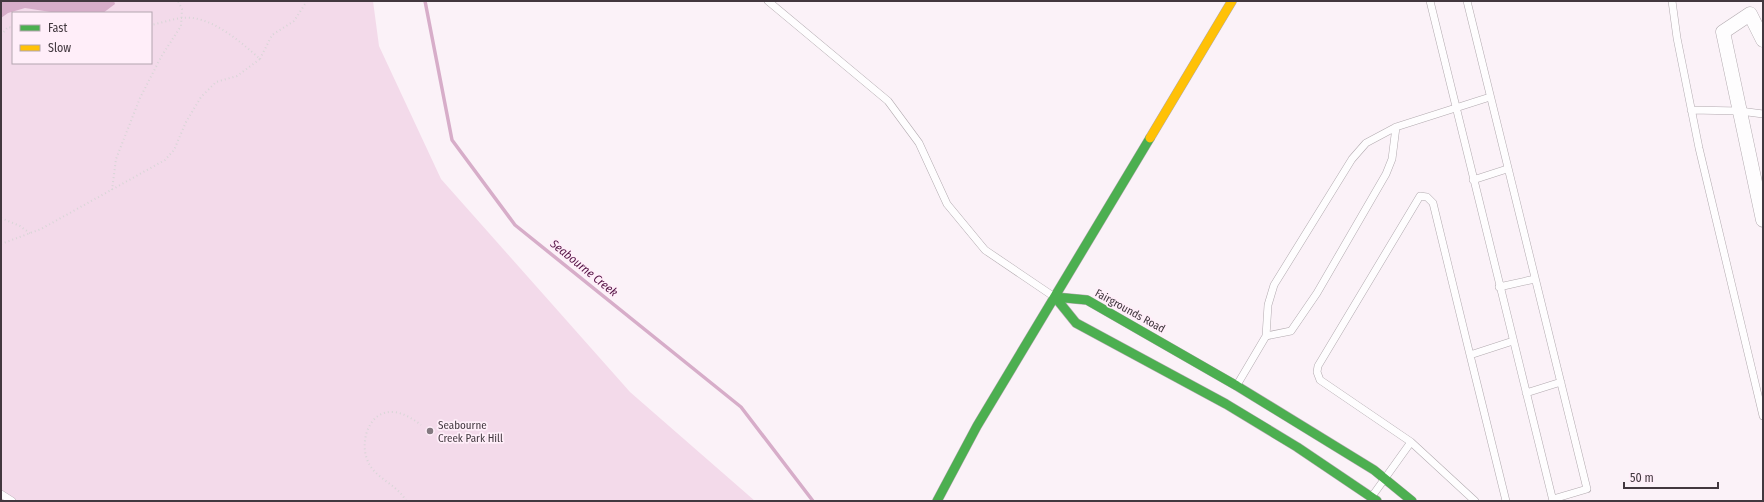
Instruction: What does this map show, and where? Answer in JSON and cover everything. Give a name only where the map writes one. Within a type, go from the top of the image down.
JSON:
[{"type":"street","points":[[937,501],[977,426],[1232,1]]},
{"type":"street","points":[[1763,40],[1750,14],[1723,32],[1763,220]]},
{"type":"street","name":"Fairgrounds Road","points":[[1055,297],[1087,300],[1231,395],[1375,499]]},
{"type":"street","name":"Fairgrounds Road","points":[[1055,297],[1076,323],[1231,395],[1385,478],[1412,501]]},
{"type":"lane","points":[[768,1],[888,101],[919,143],[947,204],[985,250],[1055,297]]},
{"type":"lane","points":[[1430,1],[1499,287],[1514,341],[1553,500],[1587,489],[1507,169],[1467,1]]},
{"type":"lane","points":[[1672,1],[1677,38],[1691,110],[1763,416]]},
{"type":"lane","points":[[1231,395],[1266,336],[1268,305],[1274,285],[1352,159],[1366,144],[1396,126],[1490,97]]},
{"type":"lane","points":[[1691,110],[1740,111],[1763,114]]},
{"type":"lane","points":[[1266,336],[1291,331],[1317,293],[1386,174],[1392,159],[1396,126]]},
{"type":"lane","points":[[1473,180],[1507,169]]},
{"type":"lane","points":[[1476,501],[1411,442],[1320,380],[1317,372],[1318,366],[1420,196],[1427,197],[1433,203],[1506,501]]},
{"type":"lane","points":[[1499,287],[1535,279]]},
{"type":"lane","points":[[1470,355],[1514,341]]},
{"type":"lane","points":[[1526,393],[1561,382]]},
{"type":"lane","points":[[1375,499],[1385,478],[1411,442]]},
{"type":"lane","points":[[1,494],[12,501]]},
{"type":"path","points":[[112,190],[116,159],[140,98],[161,57],[181,26],[182,9],[178,1]]},
{"type":"path","points":[[1,244],[31,234],[89,204],[165,160],[174,150],[186,122],[201,97],[216,82],[237,76],[260,59],[272,35],[294,21],[307,1]]},
{"type":"path","points":[[152,25],[182,18],[196,19],[216,25],[242,43],[260,59]]},
{"type":"path","points":[[1,35],[8,27],[12,28]]},
{"type":"path","points":[[1,218],[20,226],[31,234]]},
{"type":"path","points":[[406,501],[397,490],[379,478],[371,468],[366,456],[365,438],[370,424],[382,414],[389,412],[402,414],[421,425]]},
{"type":"shaded area","points":[[1,1],[373,1],[379,46],[441,179],[630,392],[755,501],[1,501]]},
{"type":"shaded area","points":[[1,1],[114,1],[115,4],[104,12],[51,12],[25,8],[8,13],[1,18]]},
{"type":"waterway","name":"Seabourne Creek","points":[[425,1],[452,140],[515,225],[741,407],[813,501]]},
{"type":"traffic: fast","points":[[937,501],[977,426],[1150,138]]},
{"type":"traffic: fast","points":[[1055,297],[1087,300],[1237,386],[1374,470],[1412,501]]},
{"type":"traffic: fast","points":[[1055,297],[1076,323],[1226,404],[1297,447],[1377,501]]},
{"type":"traffic: slow","points":[[1150,138],[1232,1]]},
{"type":"place","name":"Seabourne Creek Park Hill","points":[[430,431]]}]
